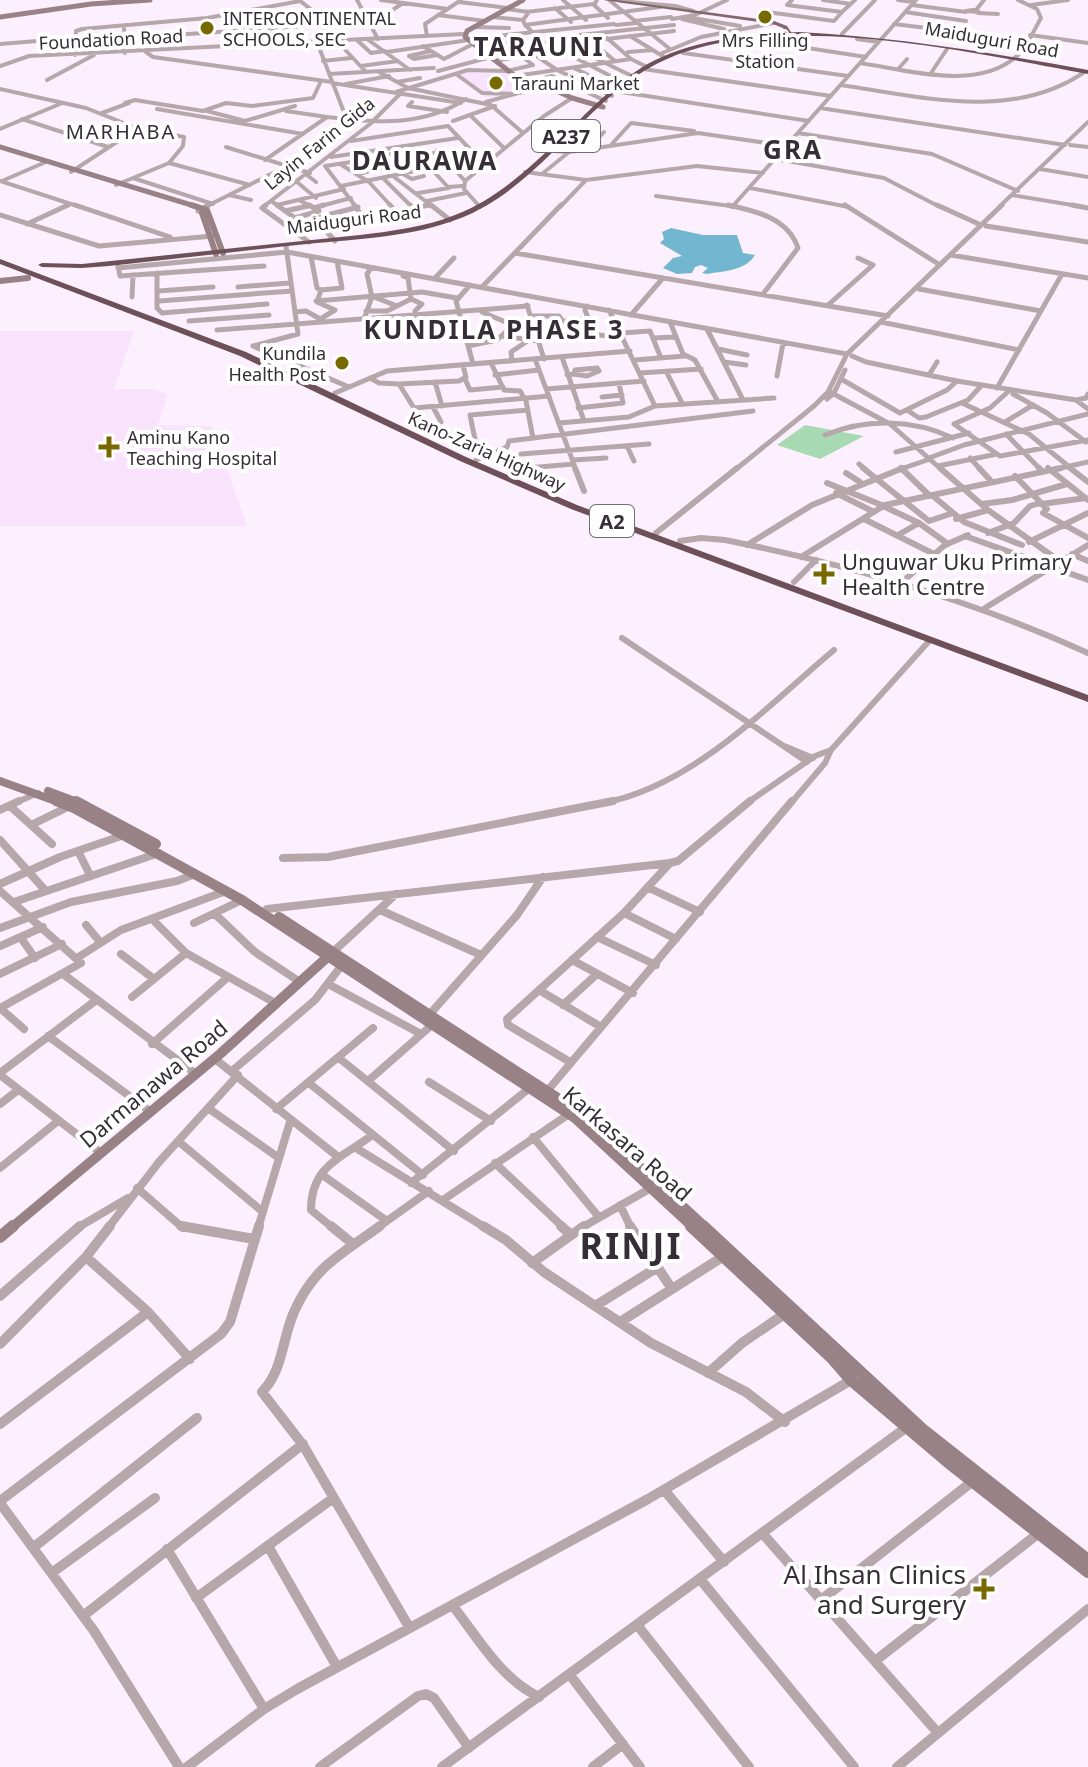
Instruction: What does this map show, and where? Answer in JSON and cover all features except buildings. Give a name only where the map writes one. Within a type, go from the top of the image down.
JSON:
[{"type":"highway","name":"Maiduguri Road","points":[[44,268],[115,266],[215,252],[287,249],[403,231],[450,220],[480,207],[527,172],[646,68],[680,46],[790,32],[880,39],[1012,60]]},
{"type":"highway","name":"Maiduguri Road","points":[[44,268],[417,231],[459,219],[494,203],[605,102],[662,56],[693,47],[790,32],[842,34],[1085,73]]},
{"type":"highway","name":"A2","points":[[3,261],[44,268]]},
{"type":"highway","name":"A2","points":[[3,261],[150,316]]},
{"type":"highway","name":"Kano-Zaria Highway","points":[[3,261],[29,278],[238,347],[479,459],[658,533],[1088,693]]},
{"type":"highway","points":[[82,281],[115,266]]},
{"type":"highway","points":[[17,272],[44,268]]},
{"type":"highway","points":[[29,278],[44,268]]},
{"type":"highway","name":"Kano-Zaria Highway","points":[[44,268],[82,281],[150,316],[243,354],[463,459],[574,507],[1088,699]]},
{"type":"main road","points":[[0,17],[91,4],[150,0]]},
{"type":"main road","points":[[523,0],[465,36],[521,80],[552,88],[572,98],[605,102]]},
{"type":"main road","points":[[610,0],[648,2],[702,12]]},
{"type":"main road","points":[[610,0],[765,21],[790,32]]},
{"type":"main road","points":[[765,21],[790,32]]},
{"type":"main road","points":[[0,149],[210,213],[215,252]]},
{"type":"main road","points":[[0,280],[17,272]]},
{"type":"main road","points":[[0,280],[29,278]]},
{"type":"main road","name":"Karkasara Road","points":[[6,780],[70,806],[197,873],[331,953],[342,965],[431,1019]]},
{"type":"main road","name":"Karkasara Road","points":[[6,780],[72,799],[117,822],[267,909],[431,1019],[520,1076],[548,1090],[605,1132],[922,1429],[1088,1560]]},
{"type":"main road","name":"Darmanawa Road","points":[[0,1237],[215,1059],[331,953]]},
{"type":"main road","name":"Karkasara Road","points":[[520,1076],[569,1114],[651,1188],[786,1313],[851,1380],[1088,1572]]},
{"type":"street","points":[[75,55],[74,38],[76,31],[82,29],[216,17],[299,0],[317,17],[329,41]]},
{"type":"street","points":[[357,0],[378,39]]},
{"type":"street","points":[[381,0],[448,9]]},
{"type":"street","points":[[610,0],[670,49]]},
{"type":"street","points":[[357,40],[371,53],[386,52],[465,36],[532,33],[687,17],[727,0]]},
{"type":"street","points":[[777,13],[792,0]]},
{"type":"street","points":[[823,0],[853,2]]},
{"type":"street","points":[[842,34],[875,0]]},
{"type":"street","points":[[898,0],[948,9],[974,10],[982,0]]},
{"type":"street","points":[[1018,0],[1031,5],[1068,0]]},
{"type":"street","points":[[427,36],[424,26],[460,1],[526,12],[584,2]]},
{"type":"street","points":[[566,3],[595,2],[615,24],[662,56],[670,49],[708,35],[774,23]]},
{"type":"street","points":[[767,12],[834,21],[853,2]]},
{"type":"street","points":[[370,25],[403,3]]},
{"type":"street","points":[[566,3],[631,59],[646,68],[831,96]]},
{"type":"street","points":[[732,207],[914,3]]},
{"type":"street","points":[[787,5],[842,12]]},
{"type":"street","points":[[860,63],[931,73],[977,73],[1012,60],[1041,18],[1031,5]]},
{"type":"street","points":[[525,25],[626,14],[660,7]]},
{"type":"street","points":[[555,8],[615,61]]},
{"type":"street","points":[[672,8],[674,30]]},
{"type":"street","points":[[258,9],[267,18],[270,29]]},
{"type":"street","points":[[600,11],[613,9]]},
{"type":"street","points":[[551,16],[593,11]]},
{"type":"street","points":[[523,20],[529,13],[526,12]]},
{"type":"street","points":[[905,12],[966,21]]},
{"type":"street","points":[[317,17],[363,13]]},
{"type":"street","points":[[438,15],[485,21]]},
{"type":"street","points":[[216,17],[222,31]]},
{"type":"street","points":[[493,17],[523,20]]},
{"type":"street","points":[[687,17],[746,27]]},
{"type":"street","points":[[680,18],[708,35]]},
{"type":"street","points":[[523,20],[532,33],[551,49],[598,47]]},
{"type":"street","points":[[171,22],[174,50]]},
{"type":"street","points":[[491,58],[538,57],[568,44],[674,30],[692,24],[730,30]]},
{"type":"street","points":[[894,24],[1088,43]]},
{"type":"street","points":[[173,35],[321,25]]},
{"type":"street","points":[[124,26],[125,53]]},
{"type":"street","points":[[475,27],[509,28]]},
{"type":"street","points":[[561,37],[643,28],[674,30]]},
{"type":"street","points":[[554,30],[568,44]]},
{"type":"street","name":"Foundation Road","points":[[0,66],[26,57],[465,36]]},
{"type":"street","points":[[397,82],[446,78],[468,70],[507,71],[533,65],[496,36]]},
{"type":"street","points":[[397,37],[409,48]]},
{"type":"street","points":[[412,37],[444,59]]},
{"type":"street","points":[[0,44],[74,38]]},
{"type":"street","points":[[384,38],[398,50]]},
{"type":"street","points":[[752,38],[766,43],[866,57]]},
{"type":"street","points":[[367,39],[414,71],[421,80]]},
{"type":"street","points":[[857,39],[880,39]]},
{"type":"street","points":[[337,41],[366,72]]},
{"type":"street","points":[[317,42],[347,120]]},
{"type":"street","points":[[446,78],[432,64],[473,44]]},
{"type":"street","points":[[564,49],[568,44]]},
{"type":"street","points":[[680,46],[693,47]]},
{"type":"street","points":[[680,46],[848,76]]},
{"type":"street","points":[[564,49],[626,84]]},
{"type":"street","points":[[931,73],[947,49]]},
{"type":"street","points":[[628,52],[653,50]]},
{"type":"street","points":[[146,51],[153,57],[461,103]]},
{"type":"street","points":[[431,51],[409,56],[414,59],[437,55]]},
{"type":"street","points":[[329,74],[436,69],[515,51]]},
{"type":"street","points":[[47,80],[96,54]]},
{"type":"street","points":[[538,57],[605,102]]},
{"type":"street","points":[[323,61],[351,58]]},
{"type":"street","points":[[595,58],[634,77]]},
{"type":"street","points":[[515,76],[631,59]]},
{"type":"street","points":[[899,68],[907,59]]},
{"type":"street","points":[[361,66],[399,61]]},
{"type":"street","points":[[473,63],[481,70]]},
{"type":"street","points":[[841,85],[988,102],[1053,93],[1070,86],[1085,73],[1088,63]]},
{"type":"street","points":[[573,68],[620,91],[809,121]]},
{"type":"street","points":[[344,85],[414,71]]},
{"type":"street","points":[[379,72],[408,88],[495,106],[523,133]]},
{"type":"street","points":[[355,73],[361,80]]},
{"type":"street","points":[[540,73],[605,102]]},
{"type":"street","points":[[456,74],[482,93],[517,94]]},
{"type":"street","points":[[531,81],[547,77]]},
{"type":"street","points":[[472,84],[476,78]]},
{"type":"street","points":[[399,92],[421,80]]},
{"type":"street","points":[[517,94],[521,80]]},
{"type":"street","points":[[240,125],[305,102],[317,94],[321,81]]},
{"type":"street","points":[[484,103],[552,88]]},
{"type":"street","points":[[0,89],[102,113],[134,127],[184,137],[183,146],[169,163],[118,184]]},
{"type":"street","name":"Layin Farin Gida","points":[[309,242],[262,209],[322,166],[370,124],[399,92]]},
{"type":"street","points":[[418,193],[464,184],[504,148],[572,98]]},
{"type":"street","points":[[205,110],[226,103],[370,124],[443,115],[466,99]]},
{"type":"street","points":[[102,113],[135,100],[205,110],[248,121]]},
{"type":"street","points":[[252,106],[305,102]]},
{"type":"street","points":[[449,112],[408,106],[412,102],[455,109]]},
{"type":"street","points":[[0,129],[62,103]]},
{"type":"street","points":[[125,103],[303,134]]},
{"type":"street","points":[[453,121],[495,106]]},
{"type":"street","points":[[820,108],[1088,147]]},
{"type":"street","points":[[443,115],[453,121]]},
{"type":"street","points":[[470,115],[504,148]]},
{"type":"street","points":[[265,160],[327,117]]},
{"type":"street","points":[[22,119],[108,147]]},
{"type":"street","points":[[349,141],[448,126],[455,124],[453,121]]},
{"type":"street","points":[[0,122],[8,125]]},
{"type":"street","points":[[610,146],[631,123],[787,146]]},
{"type":"street","points":[[883,322],[1088,124]]},
{"type":"street","points":[[448,126],[484,164]]},
{"type":"street","points":[[72,171],[134,127]]},
{"type":"street","points":[[588,149],[604,132]]},
{"type":"street","points":[[554,151],[569,152],[703,133]]},
{"type":"street","points":[[798,133],[932,154],[1017,194],[1088,208]]},
{"type":"street","points":[[329,157],[458,138]]},
{"type":"street","points":[[430,142],[464,184],[466,193],[480,207]]},
{"type":"street","points":[[403,146],[419,156],[449,188]]},
{"type":"street","points":[[226,147],[308,174],[316,182]]},
{"type":"street","points":[[277,205],[384,179],[404,169],[383,156],[410,150]]},
{"type":"street","points":[[392,162],[439,152]]},
{"type":"street","points":[[542,174],[569,152]]},
{"type":"street","points":[[322,166],[370,159],[450,220]]},
{"type":"street","points":[[776,159],[886,179],[964,221],[1088,242]]},
{"type":"street","points":[[1,181],[45,162]]},
{"type":"street","points":[[169,163],[250,185]]},
{"type":"street","points":[[340,164],[369,182],[395,211]]},
{"type":"street","points":[[200,210],[287,166]]},
{"type":"street","points":[[322,166],[351,198],[363,217]]},
{"type":"street","points":[[527,172],[586,180],[697,166],[763,173]]},
{"type":"street","points":[[358,174],[382,168]]},
{"type":"street","points":[[392,175],[430,168]]},
{"type":"street","points":[[1043,169],[1088,177]]},
{"type":"street","points":[[403,174],[412,179],[424,176]]},
{"type":"street","points":[[133,178],[213,204]]},
{"type":"street","points":[[384,179],[413,208]]},
{"type":"street","points":[[482,287],[586,180]]},
{"type":"street","points":[[1,181],[170,237]]},
{"type":"street","points":[[297,182],[324,204]]},
{"type":"street","points":[[750,188],[845,205],[940,265]]},
{"type":"street","points":[[434,191],[442,198]]},
{"type":"street","points":[[321,224],[413,208],[466,193]]},
{"type":"street","points":[[229,195],[251,200]]},
{"type":"street","points":[[656,196],[732,207],[773,217],[790,227],[799,243],[795,253],[763,294]]},
{"type":"street","points":[[285,211],[351,198]]},
{"type":"street","points":[[281,221],[319,211],[299,200]]},
{"type":"street","points":[[271,201],[295,218]]},
{"type":"street","points":[[29,223],[71,204]]},
{"type":"street","points":[[313,219],[358,207]]},
{"type":"street","points":[[0,214],[100,244],[214,234]]},
{"type":"street","points":[[306,215],[321,224],[334,240]]},
{"type":"street","points":[[100,244],[214,234]]},
{"type":"street","points":[[287,249],[297,336],[253,346],[349,387]]},
{"type":"street","points":[[214,297],[211,269],[215,252],[262,254],[287,249],[311,257],[850,355],[1009,391],[1076,400],[1086,398],[1088,394]]},
{"type":"street","points":[[515,253],[888,316]]},
{"type":"street","points":[[262,254],[265,285]]},
{"type":"street","points":[[952,255],[1088,278]]},
{"type":"street","points":[[831,393],[850,355],[952,255]]},
{"type":"street","points":[[311,257],[317,288],[321,290],[342,288],[337,261]]},
{"type":"street","points":[[434,279],[454,258]]},
{"type":"street","points":[[828,305],[873,265],[858,258]]},
{"type":"street","points":[[115,266],[118,276],[264,266]]},
{"type":"street","points":[[236,267],[239,295]]},
{"type":"street","points":[[364,319],[372,297],[367,275],[371,268]]},
{"type":"street","points":[[186,271],[188,289]]},
{"type":"street","points":[[390,271],[389,274],[408,278],[410,295],[422,304],[415,311],[416,316]]},
{"type":"street","points":[[157,273],[157,308],[162,313],[267,304]]},
{"type":"street","points":[[997,388],[1062,274]]},
{"type":"street","points":[[132,297],[133,275]]},
{"type":"street","points":[[631,315],[663,278]]},
{"type":"street","points":[[238,287],[290,283]]},
{"type":"street","points":[[295,312],[306,311],[318,303],[346,299],[410,295],[457,298],[470,285]]},
{"type":"street","points":[[158,291],[213,287]]},
{"type":"street","points":[[919,289],[1041,311]]},
{"type":"street","points":[[318,303],[321,290]]},
{"type":"street","points":[[159,301],[292,291]]},
{"type":"street","points":[[266,293],[271,326]]},
{"type":"street","points":[[366,311],[387,311],[410,295]]},
{"type":"street","points":[[524,295],[544,359]]},
{"type":"street","points":[[372,297],[397,306]]},
{"type":"street","points":[[201,298],[202,309]]},
{"type":"street","points":[[457,298],[458,313],[473,364]]},
{"type":"street","points":[[322,320],[340,308],[346,299]]},
{"type":"street","points":[[552,300],[556,315]]},
{"type":"street","points":[[318,303],[340,308]]},
{"type":"street","points":[[217,330],[528,306]]},
{"type":"street","points":[[587,306],[585,310],[594,333]]},
{"type":"street","points":[[224,308],[224,319]]},
{"type":"street","points":[[609,310],[655,406]]},
{"type":"street","points":[[306,311],[322,320]]},
{"type":"street","points":[[480,311],[513,325],[622,335],[650,331],[661,358]]},
{"type":"street","points":[[189,321],[269,315]]},
{"type":"street","points":[[531,316],[556,315],[565,321],[569,331]]},
{"type":"street","points":[[565,321],[590,319]]},
{"type":"street","points":[[670,322],[685,356]]},
{"type":"street","points":[[883,322],[1019,350]]},
{"type":"street","points":[[468,346],[502,336],[513,325]]},
{"type":"street","points":[[707,329],[742,398]]},
{"type":"street","points":[[502,336],[526,342],[538,341]]},
{"type":"street","points":[[653,338],[675,337]]},
{"type":"street","points":[[512,361],[511,352],[526,342]]},
{"type":"street","points":[[777,376],[783,343]]},
{"type":"street","points":[[718,349],[747,355]]},
{"type":"street","points":[[335,393],[393,371],[630,351]]},
{"type":"street","points":[[658,533],[831,393],[841,379],[850,355]]},
{"type":"street","points":[[635,360],[685,356],[695,360],[717,400]]},
{"type":"street","points":[[562,357],[584,421]]},
{"type":"street","points":[[535,359],[584,491]]},
{"type":"street","points":[[724,362],[746,365]]},
{"type":"street","points":[[929,375],[937,362]]},
{"type":"street","points":[[491,363],[503,387]]},
{"type":"street","points":[[463,365],[470,390],[503,387],[520,391],[528,410],[533,438]]},
{"type":"street","points":[[640,373],[701,369]]},
{"type":"street","points":[[495,375],[539,370]]},
{"type":"street","points":[[666,371],[682,403]]},
{"type":"street","points":[[567,375],[574,374]]},
{"type":"street","points":[[370,378],[379,383],[399,384],[465,379]]},
{"type":"street","points":[[841,379],[897,412],[947,390],[957,381]]},
{"type":"street","points":[[399,384],[413,407],[433,407],[523,399],[570,387],[644,381]]},
{"type":"street","points":[[435,382],[442,406]]},
{"type":"street","points":[[578,408],[623,403],[619,383]]},
{"type":"street","points":[[907,410],[922,418],[962,403],[982,385]]},
{"type":"street","points":[[843,398],[861,389]]},
{"type":"street","points":[[1009,391],[1087,442]]},
{"type":"street","points":[[997,454],[954,423],[998,403],[1009,391]]},
{"type":"street","points":[[831,393],[892,425],[988,510],[1062,563]]},
{"type":"street","points":[[602,397],[622,395]]},
{"type":"street","points":[[559,423],[632,416],[655,406],[774,398]]},
{"type":"street","points":[[747,545],[765,532],[860,482],[981,440],[1088,411],[1076,400]]},
{"type":"street","points":[[469,403],[476,444]]},
{"type":"street","points":[[962,403],[1022,430],[1088,482]]},
{"type":"street","points":[[1005,422],[1033,405]]},
{"type":"street","points":[[433,407],[441,422]]},
{"type":"street","points":[[470,415],[528,410]]},
{"type":"street","points":[[479,459],[507,447],[509,441],[638,427],[665,419],[753,411]]},
{"type":"street","points":[[632,416],[638,427]]},
{"type":"street","points":[[825,435],[845,425],[892,425],[925,426],[953,438]]},
{"type":"street","points":[[896,452],[969,433]]},
{"type":"street","points":[[1006,434],[1044,469],[1087,499]]},
{"type":"street","points":[[938,466],[970,458],[1025,453],[1087,442]]},
{"type":"street","points":[[521,454],[649,444]]},
{"type":"street","points":[[627,446],[634,461]]},
{"type":"street","points":[[479,459],[527,468],[606,458]]},
{"type":"street","points":[[970,458],[992,482]]},
{"type":"street","points":[[801,557],[884,506],[1044,469],[1088,462]]},
{"type":"street","points":[[859,464],[929,521],[988,510]]},
{"type":"street","points":[[901,468],[953,517],[976,531],[1022,545]]},
{"type":"street","points":[[846,473],[860,482]]},
{"type":"street","points":[[1015,476],[1048,509],[1043,513],[1088,538]]},
{"type":"street","points":[[827,483],[845,488],[919,523],[948,544]]},
{"type":"street","points":[[982,504],[1067,484]]},
{"type":"street","points":[[1049,490],[1061,499]]},
{"type":"street","points":[[836,493],[874,512]]},
{"type":"street","points":[[985,534],[1019,520],[1030,506],[1061,499],[1087,499]]},
{"type":"street","points":[[1008,551],[1088,513]]},
{"type":"street","points":[[864,519],[934,554]]},
{"type":"street","points":[[898,535],[919,523]]},
{"type":"street","points":[[902,582],[948,544],[976,531]]},
{"type":"street","points":[[965,536],[1088,580]]},
{"type":"street","points":[[680,541],[696,538],[747,545],[902,582],[1022,622],[1088,653]]},
{"type":"street","points":[[985,608],[1088,545]]},
{"type":"street","points":[[1072,554],[1088,561]]},
{"type":"street","points":[[794,582],[816,560]]},
{"type":"street","points":[[622,638],[782,745],[810,760]]},
{"type":"street","points":[[548,1090],[825,763],[831,750],[930,640]]},
{"type":"street","points":[[283,858],[328,857],[630,798],[657,786],[748,720],[834,650]]},
{"type":"street","points":[[267,909],[678,861],[740,808],[810,760],[831,750]]},
{"type":"street","points":[[0,810],[38,793]]},
{"type":"street","points":[[10,806],[52,844]]},
{"type":"street","points":[[31,825],[70,806]]},
{"type":"street","points":[[0,884],[125,834]]},
{"type":"street","points":[[0,840],[45,890]]},
{"type":"street","points":[[78,851],[90,875]]},
{"type":"street","points":[[14,902],[159,853]]},
{"type":"street","points":[[570,1062],[507,1022],[624,913],[670,863]]},
{"type":"street","points":[[0,928],[71,902],[177,881],[197,873]]},
{"type":"street","points":[[368,1081],[421,1034],[481,955],[517,915],[543,877]]},
{"type":"street","points":[[64,883],[71,902]]},
{"type":"street","points":[[649,888],[700,912]]},
{"type":"street","points":[[77,958],[100,942],[226,891]]},
{"type":"street","points":[[331,953],[396,894]]},
{"type":"street","points":[[2,895],[43,927],[81,964],[0,1008],[24,1029]]},
{"type":"street","points":[[194,923],[242,900]]},
{"type":"street","points":[[380,910],[481,955]]},
{"type":"street","points":[[624,913],[676,939]]},
{"type":"street","points":[[215,914],[255,952],[300,982]]},
{"type":"street","points":[[152,919],[186,953],[277,1004]]},
{"type":"street","points":[[86,925],[100,942]]},
{"type":"street","points":[[0,946],[43,927]]},
{"type":"street","points":[[597,937],[656,965]]},
{"type":"street","points":[[21,938],[35,958]]},
{"type":"street","points":[[0,974],[62,944]]},
{"type":"street","points":[[132,997],[186,953]]},
{"type":"street","points":[[121,954],[154,979]]},
{"type":"street","points":[[572,960],[633,993]]},
{"type":"street","points":[[0,1344],[86,1257],[137,1188],[208,1108],[252,1052],[315,1000],[342,965]]},
{"type":"street","points":[[63,974],[152,1044],[196,1074]]},
{"type":"street","points":[[563,1005],[597,974]]},
{"type":"street","points":[[152,1044],[228,977]]},
{"type":"street","points":[[328,984],[421,1034]]},
{"type":"street","points":[[539,990],[601,1027]]},
{"type":"street","points":[[95,1001],[0,1074],[101,1153]]},
{"type":"street","points":[[276,1109],[373,1028]]},
{"type":"street","points":[[48,1036],[151,1112]]},
{"type":"street","points":[[235,1041],[252,1052]]},
{"type":"street","points":[[339,1058],[454,1151]]},
{"type":"street","points":[[215,1059],[290,1122],[337,1156]]},
{"type":"street","points":[[429,1082],[491,1121]]},
{"type":"street","points":[[309,1083],[423,1175]]},
{"type":"street","points":[[411,1183],[531,1087]]},
{"type":"street","points":[[0,1104],[18,1090]]},
{"type":"street","points":[[208,1108],[279,1158]]},
{"type":"street","points":[[443,1200],[569,1114]]},
{"type":"street","points":[[0,1168],[58,1121]]},
{"type":"street","points":[[179,1767],[83,1616],[0,1502],[216,1340],[230,1322],[290,1122]]},
{"type":"street","points":[[353,1244],[310,1207],[321,1174],[337,1156],[356,1148],[371,1136]]},
{"type":"street","points":[[533,1137],[598,1216]]},
{"type":"street","points":[[178,1141],[263,1212]]},
{"type":"street","points":[[356,1148],[506,1240],[532,1263],[651,1343],[746,1392],[785,1422]]},
{"type":"street","points":[[495,1163],[571,1235]]},
{"type":"street","points":[[321,1174],[387,1221]]},
{"type":"street","points":[[137,1188],[183,1228],[254,1239]]},
{"type":"street","points":[[532,1263],[598,1216],[651,1188]]},
{"type":"street","points":[[409,1627],[332,1499],[303,1444],[262,1392],[273,1381],[293,1313],[313,1276],[429,1191]]},
{"type":"street","points":[[0,1296],[63,1241],[111,1206],[131,1197]]},
{"type":"street","points":[[620,1205],[630,1227],[672,1289]]},
{"type":"street","points":[[620,1322],[724,1256]]},
{"type":"street","points":[[86,1257],[148,1312],[190,1359]]},
{"type":"street","points":[[595,1306],[658,1267]]},
{"type":"street","points":[[0,1424],[148,1312]]},
{"type":"street","points":[[708,1373],[742,1343],[786,1313]]},
{"type":"street","points":[[187,1767],[264,1709],[409,1627],[665,1491],[785,1422],[862,1373]]},
{"type":"street","points":[[34,1547],[197,1418]]},
{"type":"street","points":[[442,1767],[907,1427]]},
{"type":"street","points":[[83,1616],[303,1444]]},
{"type":"street","points":[[821,1600],[973,1481]]},
{"type":"street","points":[[665,1491],[724,1562]]},
{"type":"street","points":[[53,1572],[155,1498]]},
{"type":"street","points":[[196,1598],[332,1499]]},
{"type":"street","points":[[875,1661],[1039,1533]]},
{"type":"street","points":[[763,1534],[938,1733]]},
{"type":"street","points":[[268,1546],[337,1667]]},
{"type":"street","points":[[167,1549],[264,1709]]},
{"type":"street","points":[[700,1579],[854,1767]]},
{"type":"street","points":[[453,1606],[509,1674],[528,1692],[539,1697]]},
{"type":"street","points":[[897,1767],[1088,1609]]},
{"type":"street","points":[[638,1626],[749,1767]]},
{"type":"street","points":[[570,1675],[640,1767]]},
{"type":"street","points":[[320,1767],[418,1696],[426,1694],[434,1698],[469,1748]]},
{"type":"street","points":[[593,1767],[623,1744]]},
{"type":"shaded area","points":[[468,71],[504,72],[517,82],[542,86],[493,98],[485,97],[459,74]]},
{"type":"shaded area","name":"Aminu Kano Teaching Hospital","points":[[0,331],[134,331],[114,389],[154,389],[168,394],[158,425],[212,426],[247,526],[0,526]]},
{"type":"green space","points":[[805,425],[864,436],[820,459],[777,445]]},
{"type":"water","points":[[671,228],[703,235],[737,235],[743,253],[755,255],[745,265],[732,270],[707,274],[702,273],[708,268],[701,265],[695,267],[692,273],[677,274],[663,268],[673,258],[682,256],[660,243],[664,239],[662,232]]},
{"type":"place","name":"Mrs Filling Station","points":[[765,17]]},
{"type":"place","name":"INTERCONTINENTAL SCHOOLS, SEC","points":[[207,28]]},
{"type":"place","name":"Tarauni Market","points":[[496,83]]},
{"type":"place","name":"Kundila Health Post","points":[[342,363]]},
{"type":"place","name":"Aminu Kano Teaching Hospital","points":[[109,447]]},
{"type":"place","name":"Unguwar Uku Primary Health Centre","points":[[824,574]]},
{"type":"place","name":"Al Ihsan Clinics and Surgery","points":[[984,1589]]},
{"type":"district","name":"TARAUNI","points":[[539,46]]},
{"type":"district","name":"MARHABA","points":[[121,131]]},
{"type":"district","name":"GRA","points":[[793,149]]},
{"type":"district","name":"DAURAWA","points":[[425,160]]},
{"type":"district","name":"KUNDILA PHASE 3","points":[[494,329]]},
{"type":"district","name":"RINJI","points":[[631,1245]]}]
